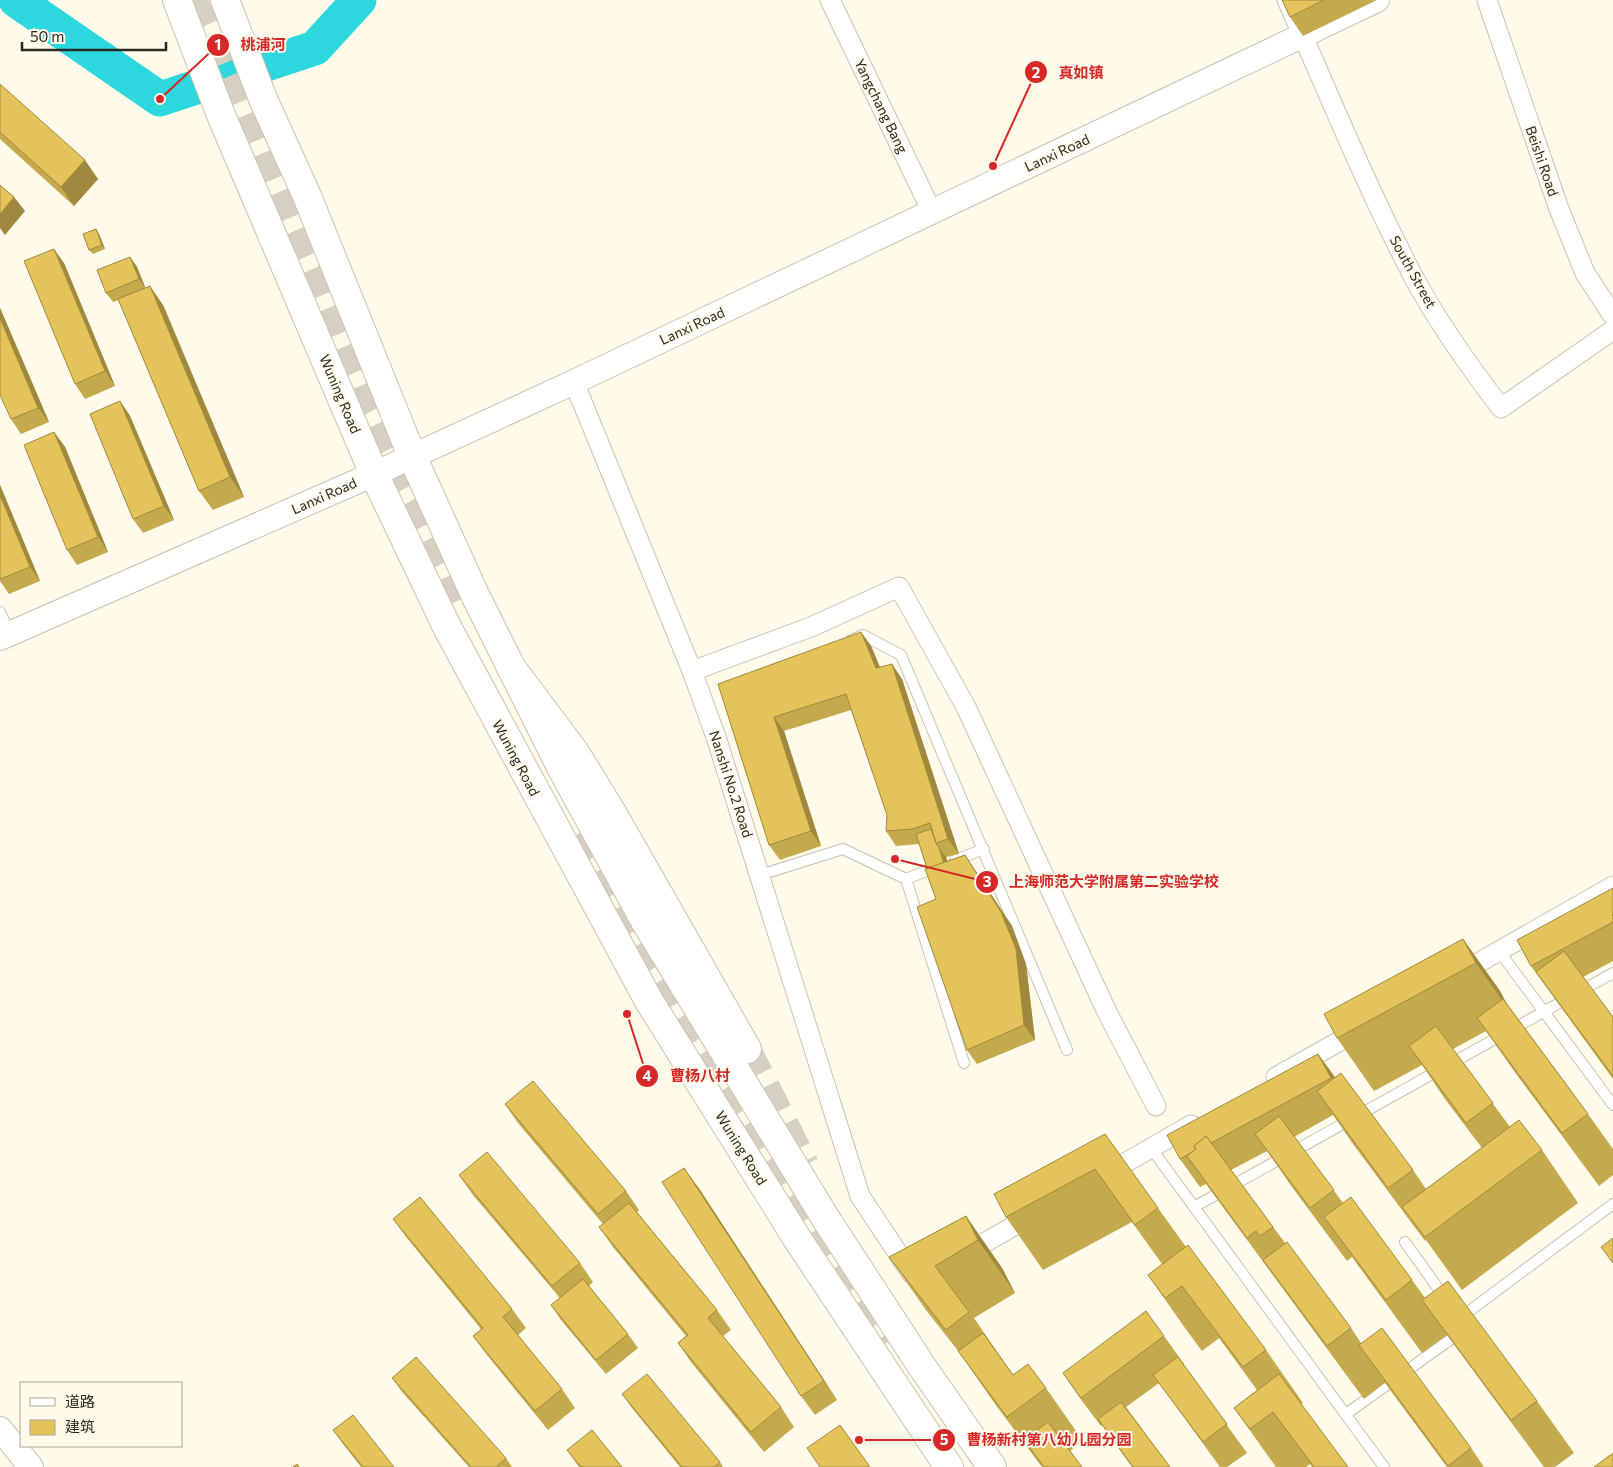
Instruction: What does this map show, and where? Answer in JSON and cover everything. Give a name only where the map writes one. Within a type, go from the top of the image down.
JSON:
[{"type":"main road","name":"Wuning Road","points":[[177,0],[221,115],[374,474],[446,627],[649,1001],[798,1240],[950,1467]]},
{"type":"main road","points":[[225,0],[263,99],[307,196],[412,456],[475,595],[561,767],[645,921],[826,1219],[923,1368],[992,1467]]},
{"type":"main road","points":[[510,666],[576,754],[612,811],[747,1049]]},
{"type":"street","name":"Yangchang Bang","points":[[830,0],[932,212]]},
{"type":"street","name":"South Street","points":[[1287,0],[1379,208],[1414,277],[1458,350],[1500,408],[1613,330]]},
{"type":"street","name":"Lanxi Road","points":[[5,636],[374,474],[574,382],[1377,0]]},
{"type":"street","name":"Beishi Road","points":[[1487,0],[1559,209],[1585,273],[1613,316]]},
{"type":"street","name":"Nanshi No.2 Road","points":[[574,382],[692,671],[717,740],[860,1196],[921,1278]]},
{"type":"street","points":[[692,671],[804,630],[899,587],[966,707],[1107,1012],[1156,1106]]},
{"type":"street","points":[[1439,985],[1613,886]]},
{"type":"street","points":[[1258,1087],[1379,1019]]},
{"type":"street","points":[[1090,1182],[1207,1117]]},
{"type":"street","points":[[951,1261],[1047,1207]]},
{"type":"street","points":[[0,1429],[31,1467]]},
{"type":"lane","points":[[0,612],[5,636]]},
{"type":"lane","points":[[845,642],[863,635],[901,654],[1067,1050]]},
{"type":"lane","points":[[760,875],[843,849],[906,879],[984,849]]},
{"type":"lane","points":[[906,879],[964,1062]]},
{"type":"lane","points":[[1500,951],[1613,1105]]},
{"type":"lane","points":[[1194,1207],[1613,973]]},
{"type":"lane","points":[[1151,1148],[1384,1467]]},
{"type":"lane","points":[[1454,1311],[1613,1204]]},
{"type":"lane","points":[[1346,1414],[1467,1328],[1405,1242]]},
{"type":"building","points":[[1282,0],[1324,0],[1290,17]]},
{"type":"building","points":[[0,84],[85,160],[61,187],[0,132]]},
{"type":"building","points":[[0,185],[14,197],[0,214]]},
{"type":"building","points":[[96,229],[102,245],[89,250],[83,234]]},
{"type":"building","points":[[54,249],[105,371],[75,384],[24,261]]},
{"type":"building","points":[[130,257],[139,279],[106,293],[97,270]]},
{"type":"building","points":[[150,286],[230,477],[199,491],[118,299]]},
{"type":"building","points":[[0,318],[38,408],[11,419],[0,395]]},
{"type":"building","points":[[120,401],[164,506],[133,519],[90,414]]},
{"type":"building","points":[[54,432],[98,537],[67,550],[24,445]]},
{"type":"building","points":[[0,495],[30,567],[0,579]]},
{"type":"building","points":[[861,632],[876,668],[892,664],[948,839],[936,843],[930,823],[912,829],[886,831],[887,815],[846,694],[774,717],[811,831],[769,845],[718,684]]},
{"type":"building","points":[[931,829],[944,863],[927,868],[916,834]]},
{"type":"building","points":[[965,855],[1001,912],[1016,949],[1024,1025],[967,1050],[917,907],[936,899],[925,869]]},
{"type":"building","points":[[1613,888],[1613,922],[1531,966],[1517,940]]},
{"type":"building","points":[[1463,939],[1476,963],[1337,1038],[1324,1014]]},
{"type":"building","points":[[1564,951],[1613,1017],[1613,1076],[1536,972]]},
{"type":"building","points":[[1503,999],[1588,1114],[1562,1133],[1477,1018]]},
{"type":"building","points":[[1436,1026],[1493,1103],[1466,1123],[1409,1046]]},
{"type":"building","points":[[1318,1054],[1331,1078],[1211,1143],[1206,1136],[1194,1146],[1196,1150],[1180,1159],[1167,1135]]},
{"type":"building","points":[[1341,1073],[1413,1170],[1388,1188],[1317,1091]]},
{"type":"building","points":[[533,1081],[626,1191],[598,1214],[505,1104]]},
{"type":"building","points":[[1279,1116],[1334,1190],[1310,1208],[1255,1134]]},
{"type":"building","points":[[1519,1120],[1542,1150],[1425,1237],[1402,1207]]},
{"type":"building","points":[[1105,1134],[1158,1208],[1135,1225],[1095,1169],[1006,1217],[994,1194]]},
{"type":"building","points":[[1206,1136],[1273,1227],[1260,1236],[1256,1231],[1247,1238],[1187,1156],[1196,1149],[1194,1146]]},
{"type":"building","points":[[487,1152],[580,1263],[552,1286],[459,1175]]},
{"type":"building","points":[[684,1168],[824,1381],[801,1396],[662,1182]]},
{"type":"building","points":[[420,1197],[512,1309],[503,1317],[562,1389],[535,1411],[473,1336],[483,1328],[393,1219]]},
{"type":"building","points":[[1351,1197],[1412,1280],[1386,1300],[1324,1217]]},
{"type":"building","points":[[629,1203],[717,1310],[708,1318],[781,1407],[751,1432],[678,1343],[688,1335],[599,1227]]},
{"type":"building","points":[[966,1216],[978,1240],[935,1266],[969,1312],[946,1330],[889,1257]]},
{"type":"building","points":[[1613,1238],[1613,1263],[1601,1247]]},
{"type":"building","points":[[1287,1242],[1351,1328],[1327,1346],[1263,1260]]},
{"type":"building","points":[[1188,1245],[1266,1350],[1243,1367],[1182,1286],[1165,1298],[1148,1275]]},
{"type":"building","points":[[583,1279],[628,1334],[596,1360],[551,1305]]},
{"type":"building","points":[[1448,1281],[1537,1401],[1511,1420],[1422,1300]]},
{"type":"building","points":[[1146,1311],[1164,1336],[1081,1398],[1063,1373]]},
{"type":"building","points":[[1382,1328],[1471,1448],[1448,1466],[1359,1345]]},
{"type":"building","points":[[983,1333],[1013,1375],[1028,1364],[1046,1388],[1007,1417],[958,1351]]},
{"type":"building","points":[[416,1357],[506,1458],[496,1467],[471,1467],[392,1378]]},
{"type":"building","points":[[1178,1357],[1227,1424],[1203,1442],[1153,1375]]},
{"type":"building","points":[[647,1374],[720,1462],[714,1467],[682,1467],[622,1394]]},
{"type":"building","points":[[1279,1374],[1348,1467],[1314,1467],[1273,1412],[1250,1429],[1234,1408]]},
{"type":"building","points":[[1121,1402],[1170,1467],[1133,1467],[1098,1419]]},
{"type":"building","points":[[353,1415],[394,1467],[363,1467],[333,1430]]},
{"type":"building","points":[[1048,1422],[1082,1467],[1044,1467],[1024,1440]]},
{"type":"building","points":[[840,1425],[870,1467],[820,1467],[807,1448]]},
{"type":"building","points":[[592,1430],[622,1467],[581,1467],[567,1450]]},
{"type":"building","points":[[1613,1453],[1613,1467],[1594,1467]]},
{"type":"waterway","points":[[16,0],[160,99],[315,48],[359,0]]},
{"type":"tunnel","points":[[194,0],[365,402],[463,598]]},
{"type":"tunnel","points":[[582,832],[638,942],[883,1345]]},
{"type":"tunnel","points":[[747,1049],[805,1165]]},
{"type":"place","name":"桃浦河","points":[[160,99]]},
{"type":"place","name":"真如镇","points":[[993,166]]},
{"type":"place","name":"上海师范大学附属第二实验学校","points":[[895,859]]},
{"type":"place","name":"曹杨八村","points":[[627,1014]]},
{"type":"place","name":"曹杨新村第八幼儿园分园","points":[[859,1440]]}]
